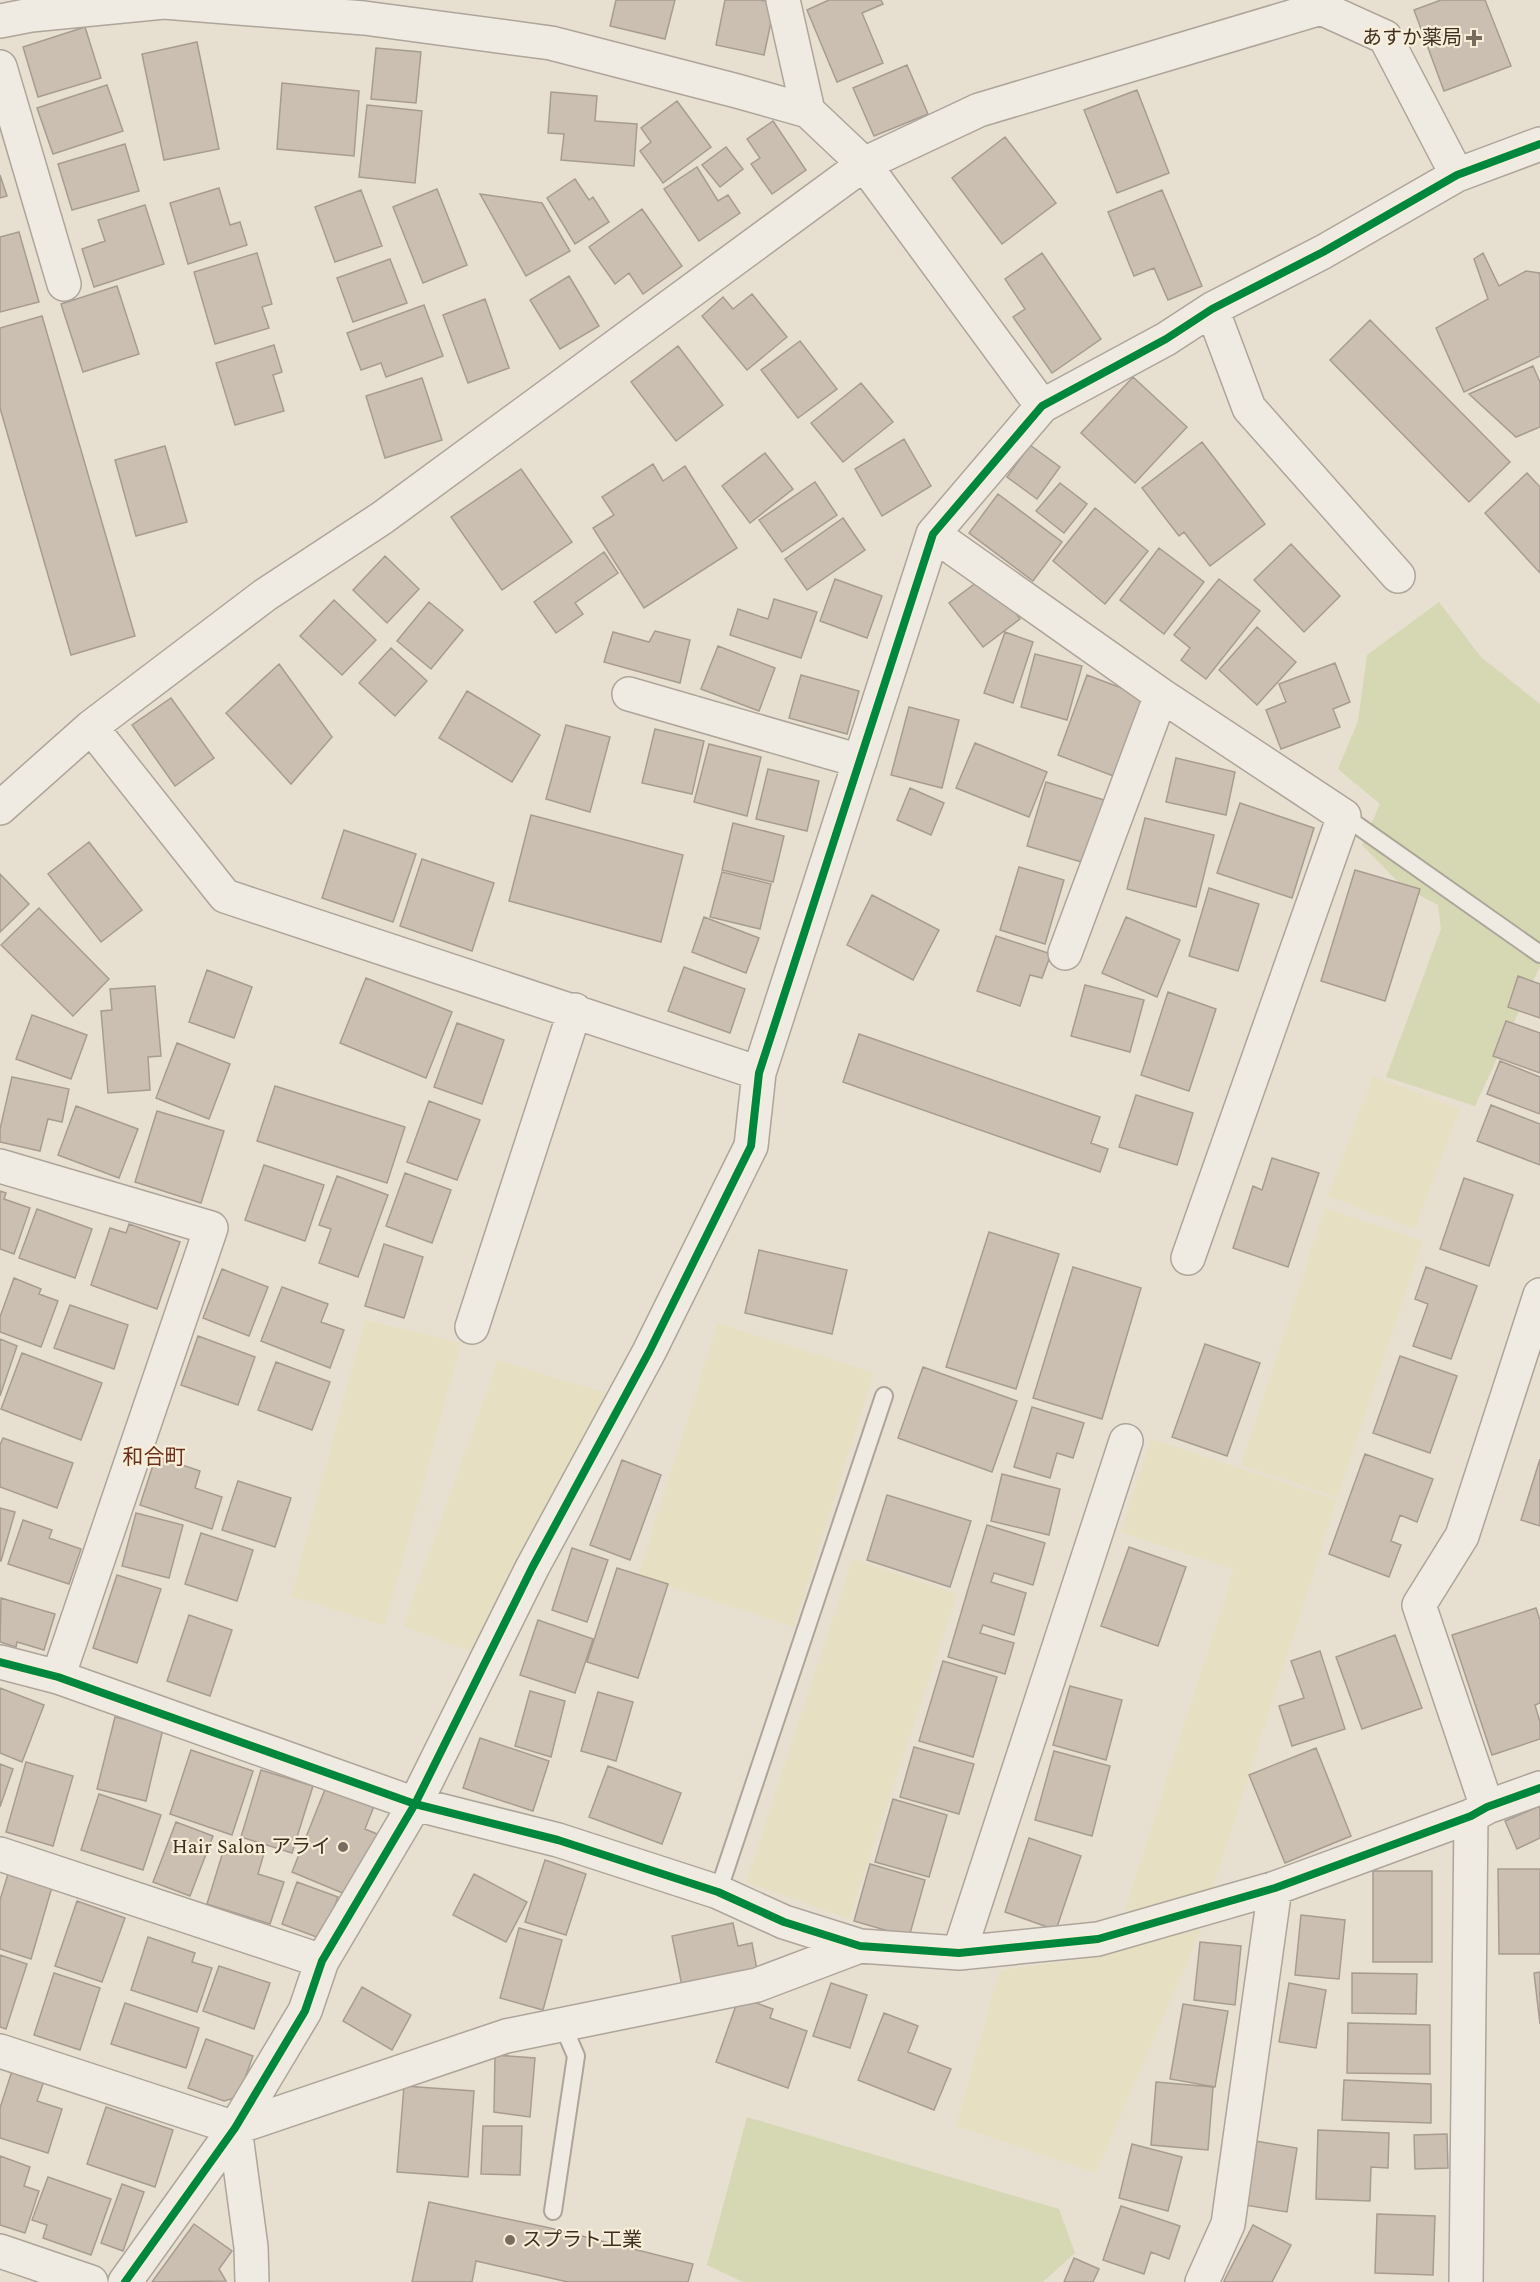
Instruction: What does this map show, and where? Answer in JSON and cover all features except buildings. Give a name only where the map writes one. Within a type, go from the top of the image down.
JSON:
[{"type":"street","points":[[783,0],[808,111]]},
{"type":"street","points":[[20,12],[164,2],[207,2],[364,18],[551,43],[738,90],[808,111],[864,164],[1042,406]]},
{"type":"street","points":[[0,808],[91,728],[265,596],[382,518],[864,164],[980,110],[1322,8],[1385,37],[1456,175]]},
{"type":"street","points":[[0,67],[64,284]]},
{"type":"street","points":[[125,2282],[235,2128],[305,2011],[322,1961],[415,1804],[532,1568],[649,1352],[751,1146],[759,1073],[933,534],[1042,406],[1166,339],[1212,309],[1323,252],[1456,175],[1540,144]]},
{"type":"street","points":[[1212,309],[1249,408],[1398,576]]},
{"type":"street","points":[[933,534],[1161,695],[1344,816],[1188,1258]]},
{"type":"street","points":[[629,694],[860,761]]},
{"type":"street","points":[[1065,953],[1161,695]]},
{"type":"street","points":[[91,728],[225,896],[575,1010],[759,1073]]},
{"type":"street","points":[[472,1327],[575,1010]]},
{"type":"street","points":[[0,1166],[211,1228],[58,1677]]},
{"type":"street","points":[[1466,2282],[1479,1811],[1419,1605],[1462,1536],[1540,1294]]},
{"type":"street","points":[[959,1953],[1126,1441]]},
{"type":"street","points":[[0,1662],[58,1677],[415,1804],[558,1840],[718,1892],[784,1922],[860,1946],[959,1953],[1098,1939],[1275,1888],[1540,1788]]},
{"type":"street","points":[[0,1854],[322,1961]]},
{"type":"street","points":[[1202,2282],[1228,2224],[1275,1888]]},
{"type":"street","points":[[0,2051],[235,2128],[506,2036],[757,1985],[860,1946]]},
{"type":"street","points":[[235,2128],[251,2247],[252,2282]]},
{"type":"street","points":[[0,2251],[91,2282]]},
{"type":"lane","points":[[1344,816],[1540,954]]},
{"type":"lane","points":[[718,1892],[884,1396]]},
{"type":"lane","points":[[553,2211],[576,2056],[563,2026]]},
{"type":"shaded area","points":[[1373,1076],[1460,1109],[1415,1229],[1328,1196]]},
{"type":"shaded area","points":[[1325,1208],[1423,1241],[1338,1497],[1241,1465]]},
{"type":"shaded area","points":[[365,1320],[461,1343],[385,1626],[291,1596]]},
{"type":"shaded area","points":[[718,1323],[874,1373],[794,1627],[638,1576]]},
{"type":"shaded area","points":[[498,1360],[639,1403],[494,1660],[403,1626]]},
{"type":"shaded area","points":[[1151,1439],[1337,1500],[1211,1894],[1135,1914],[1125,1910],[1234,1569],[1121,1532]]},
{"type":"shaded area","points":[[853,1559],[957,1594],[849,1919],[746,1882]]},
{"type":"shaded area","points":[[1202,1928],[1096,2173],[956,2126],[1000,1970],[1093,1958]]},
{"type":"green space","points":[[1439,602],[1481,657],[1540,704],[1540,966],[1475,1106],[1386,1077],[1441,929],[1438,905],[1402,886],[1362,845],[1380,804],[1338,769],[1358,721],[1367,655]]},
{"type":"green space","points":[[747,2117],[1059,2209],[1075,2253],[1043,2282],[743,2282],[707,2265]]},
{"type":"cycle path","points":[[125,2282],[235,2128],[305,2011],[322,1961],[415,1804],[532,1568],[649,1352],[751,1146],[759,1073],[933,534],[1042,406],[1166,339],[1212,309],[1323,252],[1457,175],[1540,144]]},
{"type":"cycle path","points":[[0,1662],[58,1677],[415,1804],[558,1840],[718,1892],[784,1922],[860,1946],[959,1953],[1098,1939],[1275,1888],[1471,1816],[1487,1807],[1540,1788]]},
{"type":"place","name":"あすか薬局","points":[[1474,38]]},
{"type":"place","name":"Hair Salon アライ","points":[[343,1847]]},
{"type":"place","name":"スプラト工業","points":[[510,2240]]},
{"type":"district","name":"和合町","points":[[154,1458]]}]
